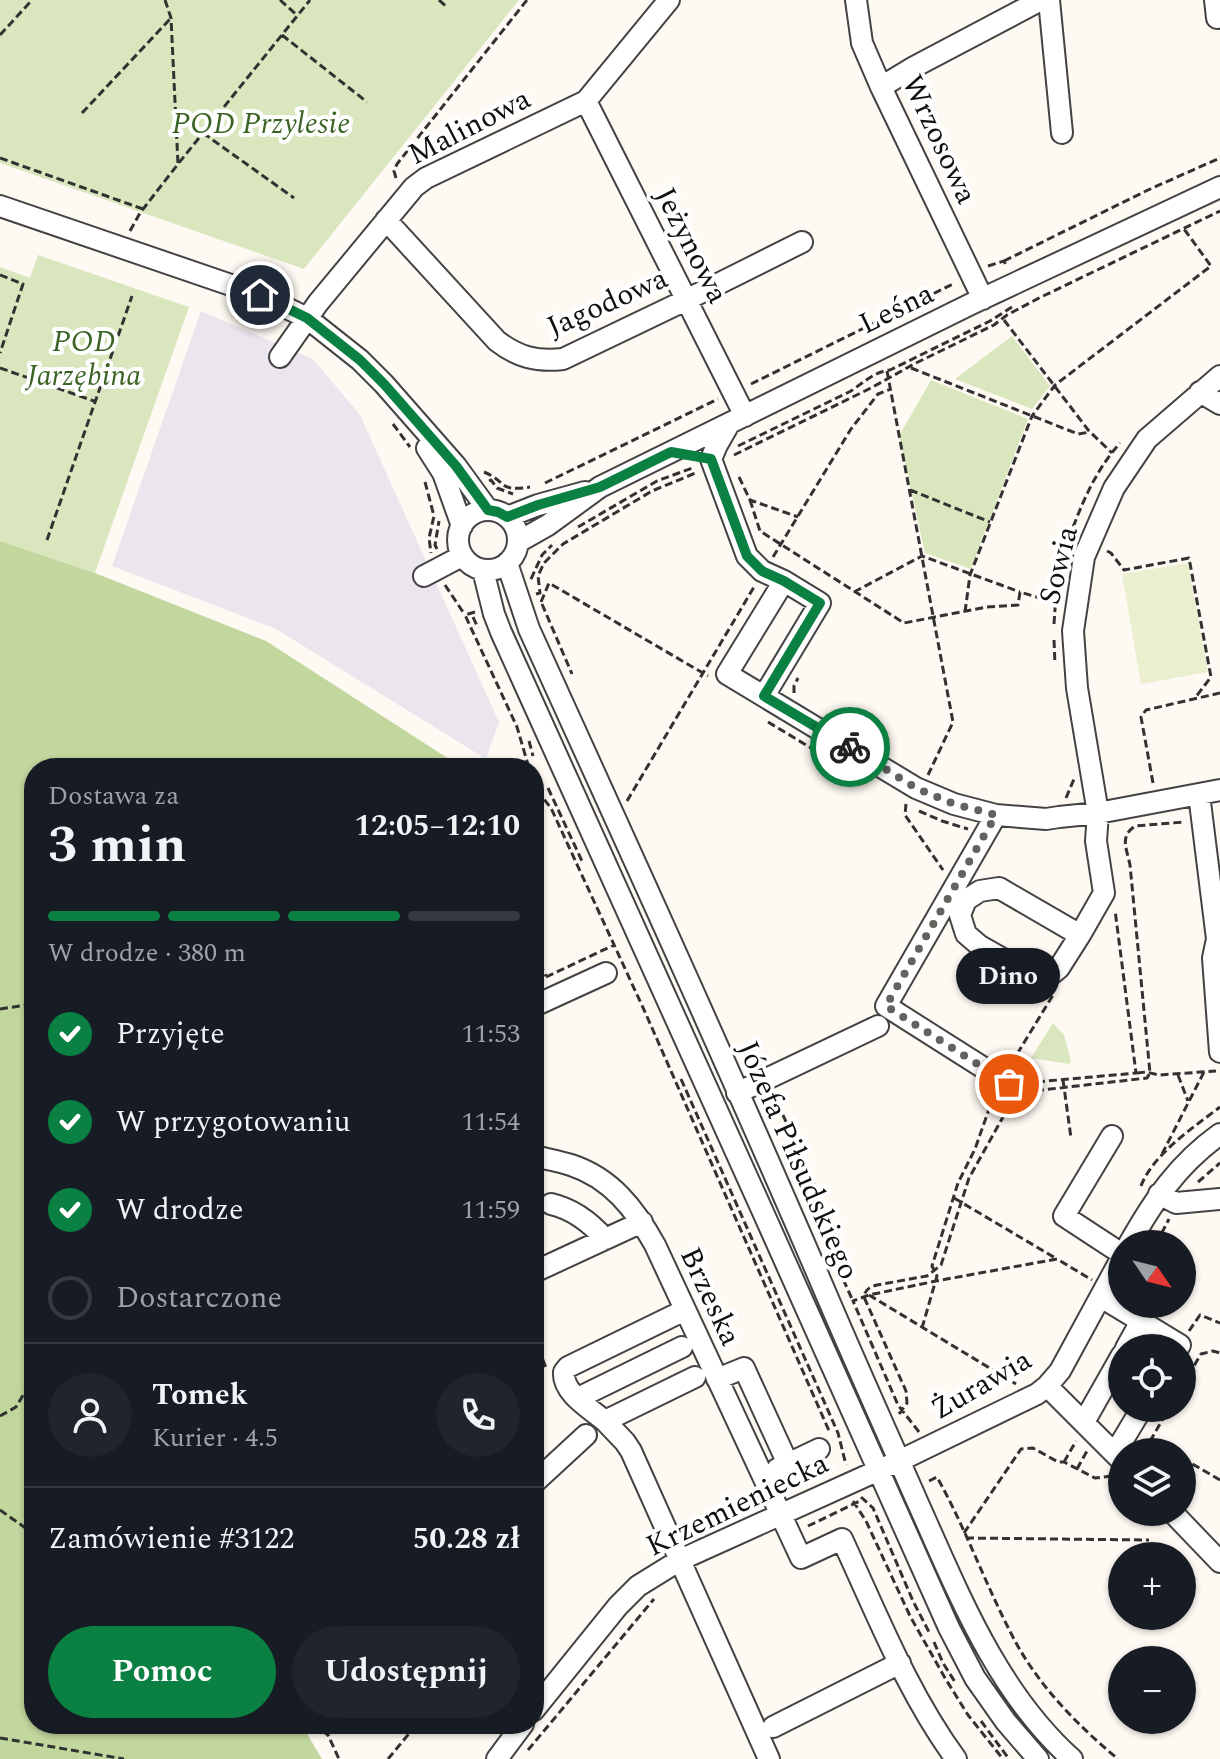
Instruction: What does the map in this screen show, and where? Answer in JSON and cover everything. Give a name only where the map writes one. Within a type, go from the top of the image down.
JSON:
[{"type":"street","name":"Malinowa","points":[[280,357],[307,318],[404,198],[426,178],[586,101],[669,0]]},
{"type":"street","name":"Wrzosowa","points":[[856,0],[862,43],[983,299]]},
{"type":"street","points":[[881,87],[1041,0]]},
{"type":"street","points":[[1049,0],[1062,133]]},
{"type":"street","name":"Jeżynowa","points":[[586,101],[733,393],[737,420]]},
{"type":"street","name":"Leśna","points":[[518,542],[548,525],[600,487],[983,299],[1220,187]]},
{"type":"street","points":[[0,206],[260,295],[307,318],[360,360],[393,409],[443,473],[513,524],[518,542],[513,557],[500,568],[483,570],[453,560]]},
{"type":"street","name":"Jagodowa","points":[[386,220],[497,341],[512,352],[544,361],[563,359],[802,242]]},
{"type":"street","name":"Sowia","points":[[1080,935],[999,888],[980,891],[966,900],[960,915],[966,934],[980,946],[1035,977],[1048,977],[1059,968],[1080,935],[1104,893],[1096,841],[1098,813],[1077,688],[1073,631],[1084,557],[1114,488],[1147,439],[1220,376]]},
{"type":"street","points":[[1200,392],[1220,404]]},
{"type":"street","points":[[737,420],[717,445],[712,462],[747,556],[763,572],[820,603],[764,696]]},
{"type":"street","points":[[671,452],[712,462]]},
{"type":"street","points":[[459,487],[462,526]]},
{"type":"street","name":"Leśna","points":[[498,514],[600,487]]},
{"type":"street","points":[[424,576],[453,560],[458,535],[473,514],[498,514]]},
{"type":"street","name":"Józefa Piłsudskiego","points":[[507,563],[529,629],[964,1605],[995,1665],[1022,1705],[1072,1759]]},
{"type":"street","name":"Józefa Piłsudskiego","points":[[483,570],[501,632],[949,1628],[975,1678],[1006,1722],[1038,1759]]},
{"type":"street","points":[[784,581],[727,674],[916,788],[954,804],[996,815],[1046,819],[1098,813],[1220,790]]},
{"type":"street","points":[[1199,794],[1217,939],[1213,958],[1220,1052]]},
{"type":"street","points":[[996,815],[886,1006],[1009,1086]]},
{"type":"street","points":[[544,1001],[606,973]]},
{"type":"street","points":[[737,1093],[878,1026]]},
{"type":"street","points":[[1134,1230],[1149,1193],[1220,1134]]},
{"type":"street","points":[[1108,1246],[1064,1216],[1112,1136]]},
{"type":"street","name":"Brzeska","points":[[544,1158],[573,1165],[600,1179],[621,1195],[642,1222],[784,1523]]},
{"type":"street","points":[[1149,1193],[1176,1203],[1220,1199]]},
{"type":"street","points":[[551,1204],[582,1217],[605,1239]]},
{"type":"street","points":[[544,1267],[642,1222]]},
{"type":"street","name":"Żurawia","points":[[879,1470],[1037,1394],[1047,1386],[1060,1371],[1098,1289],[1108,1275]]},
{"type":"street","points":[[1098,1289],[1162,1334]]},
{"type":"street","points":[[685,1310],[568,1367],[563,1378],[570,1390],[605,1421],[631,1451],[769,1759]]},
{"type":"street","points":[[1134,1334],[1141,1321]]},
{"type":"street","points":[[578,1398],[682,1347]]},
{"type":"street","points":[[717,1379],[744,1368],[788,1464]]},
{"type":"street","points":[[605,1421],[695,1377]]},
{"type":"street","points":[[1081,1431],[1108,1381]]},
{"type":"street","points":[[1047,1386],[1081,1431],[1108,1455]]},
{"type":"street","points":[[544,1474],[586,1435]]},
{"type":"street","points":[[762,1476],[826,1443]]},
{"type":"street","name":"Krzemieniecka","points":[[544,1698],[618,1606],[638,1586],[680,1560],[784,1523],[854,1493],[879,1470]]},
{"type":"street","points":[[784,1523],[801,1558],[842,1539],[924,1710],[956,1759]]},
{"type":"street","points":[[1185,1526],[1220,1562]]},
{"type":"street","points":[[773,1727],[900,1663]]},
{"type":"street","points":[[497,1759],[516,1734]]},
{"type":"path","points":[[0,35],[32,0]]},
{"type":"path","points":[[165,0],[171,18],[178,164]]},
{"type":"path","points":[[280,0],[298,16]]},
{"type":"path","points":[[122,249],[143,209],[310,0]]},
{"type":"path","points":[[439,0],[447,7]]},
{"type":"path","points":[[404,198],[394,171],[397,164],[527,0]]},
{"type":"path","points":[[82,113],[171,18]]},
{"type":"path","points":[[282,35],[367,102]]},
{"type":"path","points":[[203,133],[294,198]]},
{"type":"path","points":[[0,158],[143,209]]},
{"type":"path","points":[[432,509],[427,478],[436,498],[484,472],[512,490],[538,486],[733,393],[972,273],[1004,261],[1220,158]]},
{"type":"path","points":[[1208,210],[1220,208]]},
{"type":"path","points":[[560,547],[557,541],[536,564],[531,578],[533,592],[540,593],[538,576],[544,563],[560,547],[652,491],[889,379],[907,365],[1001,316],[1220,208]]},
{"type":"path","points":[[965,612],[970,575],[1032,416],[1055,385],[1211,266],[1182,225]]},
{"type":"path","points":[[1004,261],[1015,284]]},
{"type":"path","points":[[0,275],[23,284],[0,353]]},
{"type":"path","points":[[47,540],[132,296]]},
{"type":"path","points":[[1001,316],[1011,307]]},
{"type":"path","points":[[1001,316],[1090,432],[1112,453]]},
{"type":"path","points":[[574,530],[657,481],[712,462],[851,391],[881,371],[907,365],[1078,434],[1090,432]]},
{"type":"path","points":[[0,368],[94,401]]},
{"type":"path","points":[[887,371],[953,722],[928,775],[936,779]]},
{"type":"path","points":[[627,801],[851,429],[878,394],[891,389]]},
{"type":"path","points":[[393,409],[409,446]]},
{"type":"path","points":[[738,476],[760,531],[904,623],[1018,605],[1020,592]]},
{"type":"path","points":[[910,490],[990,522]]},
{"type":"path","points":[[750,500],[798,517]]},
{"type":"path","points":[[441,511],[435,545],[453,560]]},
{"type":"path","points":[[1055,664],[1057,579],[1069,538],[1111,553],[1124,570],[1189,558],[1211,677],[1195,698]]},
{"type":"path","points":[[854,592],[922,556],[1055,603]]},
{"type":"path","points":[[535,601],[541,602],[576,684]]},
{"type":"path","points":[[480,610],[465,615],[517,727],[526,758]]},
{"type":"path","points":[[796,696],[793,692],[799,677]]},
{"type":"path","points":[[1154,787],[1141,717],[1146,710],[1220,693]]},
{"type":"path","points":[[548,788],[587,870]]},
{"type":"path","points":[[544,799],[551,808],[614,945],[780,1316],[826,1443]]},
{"type":"path","points":[[906,804],[905,815],[955,887]]},
{"type":"path","points":[[1009,1086],[1026,1090],[1147,1078],[1150,1073],[1125,839],[1135,826],[1203,820]]},
{"type":"path","points":[[1115,909],[1136,1073]]},
{"type":"path","points":[[544,973],[547,979],[614,945]]},
{"type":"path","points":[[632,971],[832,1419],[854,1493],[910,1616],[968,1715],[1003,1759]]},
{"type":"path","points":[[922,1328],[937,1276],[932,1266],[958,1183],[1059,986]]},
{"type":"path","points":[[0,1009],[24,1005]]},
{"type":"path","points":[[1009,1086],[1136,1073],[1159,1075],[1220,1070]]},
{"type":"path","points":[[1149,1193],[1144,1178],[1160,1157],[1204,1072]]},
{"type":"path","points":[[1177,1074],[1188,1101]]},
{"type":"path","points":[[1063,1080],[1071,1138]]},
{"type":"path","points":[[758,1083],[766,1098],[778,1104],[839,1240],[833,1257],[898,1405],[921,1436]]},
{"type":"path","points":[[853,1301],[877,1285],[927,1276],[942,1261],[960,1202],[1009,1086]]},
{"type":"path","points":[[1160,1157],[1220,1107]]},
{"type":"path","points":[[954,1198],[1057,1259],[1098,1289]]},
{"type":"path","points":[[867,1292],[1057,1259]]},
{"type":"path","points":[[867,1292],[1022,1388]]},
{"type":"path","points":[[1196,1362],[1201,1354],[1220,1353]]},
{"type":"path","points":[[544,1363],[546,1368],[563,1378]]},
{"type":"path","points":[[0,1416],[16,1407],[24,1394]]},
{"type":"path","points":[[1064,1462],[1081,1431]]},
{"type":"path","points":[[965,1536],[1021,1449],[1033,1448],[1095,1478],[1108,1469]]},
{"type":"path","points":[[1077,1469],[1088,1450]]},
{"type":"path","points":[[1196,1466],[1220,1480]]},
{"type":"path","points":[[937,1477],[1015,1641],[1043,1683],[1069,1714],[1118,1759]]},
{"type":"path","points":[[784,1523],[802,1528],[854,1493]]},
{"type":"path","points":[[0,1510],[24,1527]]},
{"type":"path","points":[[965,1536],[1149,1540]]},
{"type":"path","points":[[544,1731],[644,1608],[662,1593]]},
{"type":"path","points":[[327,1734],[339,1759]]},
{"type":"path","points":[[388,1759],[409,1734]]},
{"type":"path","points":[[521,1759],[541,1734]]},
{"type":"path","points":[[0,1738],[124,1759]]},
{"type":"path","points":[[993,1739],[1009,1759]]},
{"type":"shaded area","points":[[201,311],[313,359],[360,415],[499,722],[486,758],[276,629],[112,566]]},
{"type":"green space","name":"POD Przylesie","points":[[0,0],[519,0],[304,269],[0,163]]},
{"type":"green space","name":"POD Jarzębina","points":[[38,255],[189,307],[95,573],[0,541],[0,267],[30,278]]},
{"type":"green space","points":[[1012,336],[1050,386],[1032,409],[955,379]]},
{"type":"green space","points":[[931,380],[1028,419],[971,569],[925,553],[899,436]]},
{"type":"green space","points":[[0,541],[95,573],[266,641],[447,758],[24,758],[24,1734],[307,1734],[322,1759],[0,1759]]},
{"type":"green space","points":[[1188,563],[1208,672],[1141,684],[1122,574]]},
{"type":"green space","points":[[1053,1023],[1064,1035],[1071,1061],[1069,1064],[1031,1058]]},
{"type":"way so far","points":[[850,747],[916,788],[954,804],[996,815],[886,1006],[1009,1084]]},
{"type":"place","name":"Dino","points":[[1009,1084]]},
{"type":"route","points":[[260,295],[307,318],[360,360],[456,466],[488,510],[507,517],[600,487],[671,452],[711,459],[747,556],[762,571],[820,603],[764,696],[850,747]]}]
